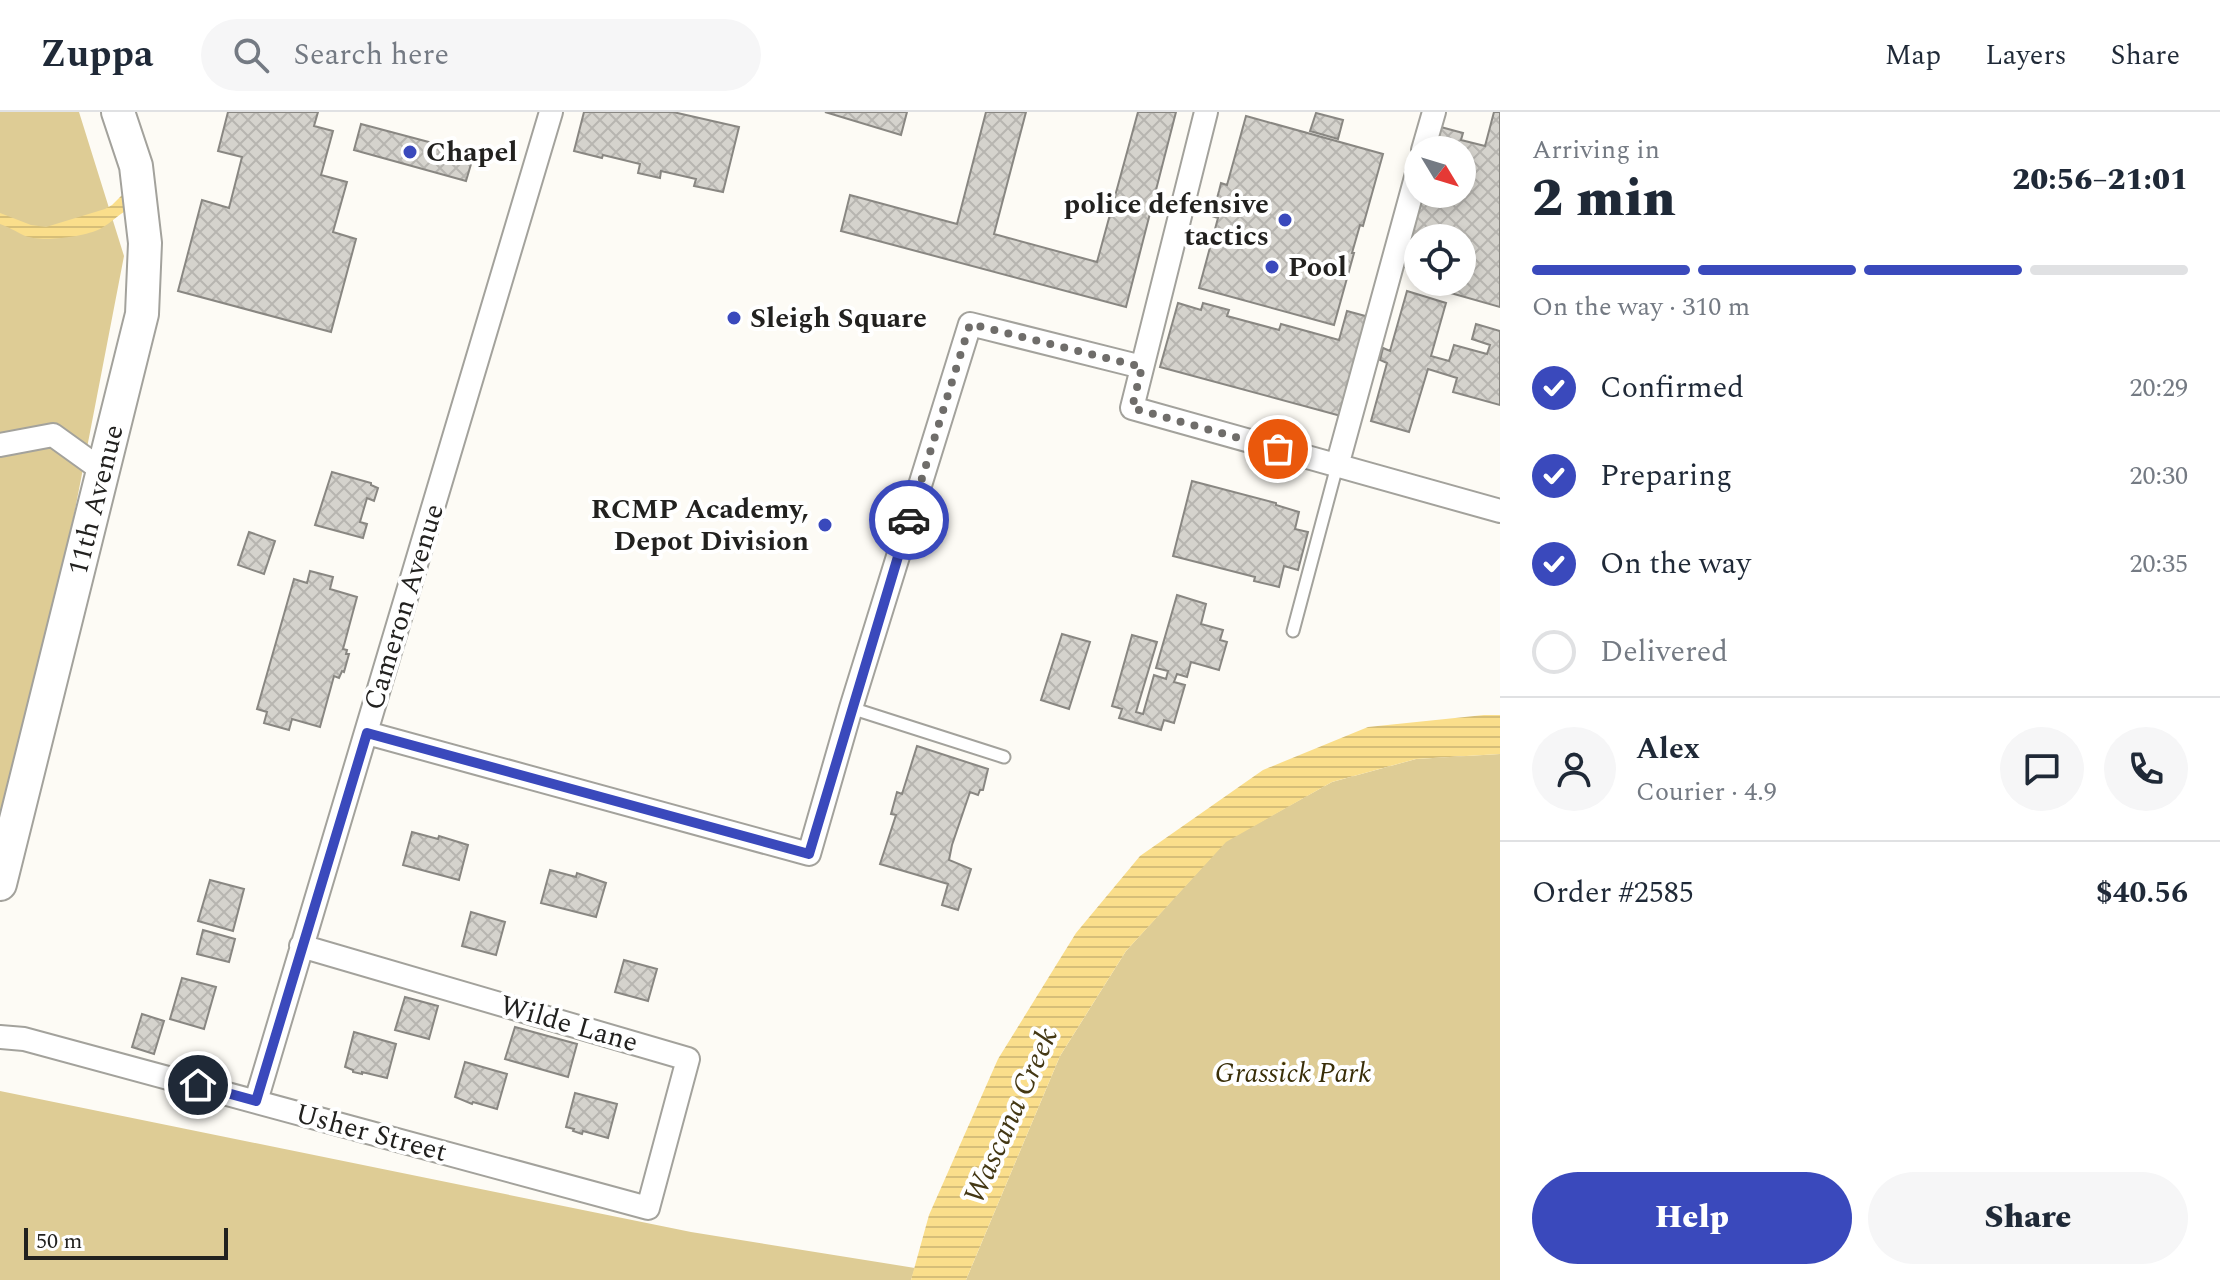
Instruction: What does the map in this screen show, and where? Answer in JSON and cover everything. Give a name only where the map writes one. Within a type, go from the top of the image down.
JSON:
[{"type":"street","name":"11th Avenue","points":[[0,884],[142,314],[145,243],[136,166],[118,112]]},
{"type":"street","name":"Cameron Avenue","points":[[256,1101],[551,112]]},
{"type":"street","points":[[1206,112],[1132,408],[1500,511]]},
{"type":"street","points":[[1427,136],[1434,112]]},
{"type":"street","points":[[1337,466],[1408,208]]},
{"type":"street","points":[[367,733],[809,854],[970,324],[1142,367]]},
{"type":"street","points":[[0,445],[53,435],[103,471]]},
{"type":"street","name":"Wilde Lane","points":[[301,946],[688,1059],[648,1208]]},
{"type":"street","name":"Usher Street","points":[[0,1037],[24,1039],[648,1208]]},
{"type":"lane","points":[[1293,631],[1337,466]]},
{"type":"lane","points":[[851,708],[1004,757]]},
{"type":"green space","points":[[0,112],[79,112],[124,256],[75,510],[0,820]]},
{"type":"green space","name":"Grassick Park","points":[[1500,754],[1500,1280],[966,1280],[1060,1056],[1126,951],[1226,841],[1332,782],[1416,759]]},
{"type":"green space","points":[[0,1091],[691,1232],[915,1268],[911,1280],[0,1280]]},
{"type":"water","points":[[126,191],[132,207],[100,229],[83,234],[40,239],[0,224],[0,213],[31,225],[46,227],[105,209]]},
{"type":"water","name":"Wascana Creek","points":[[1500,715],[1500,754],[1416,759],[1332,782],[1226,842],[1126,951],[1060,1056],[966,1280],[911,1280],[929,1215],[998,1059],[1076,933],[1140,856],[1263,770],[1368,727]]},
{"type":"building","points":[[228,112],[318,112],[314,126],[333,131],[321,175],[347,182],[333,232],[356,239],[331,332],[178,291],[202,200],[229,208],[242,157],[218,151]]},
{"type":"building","points":[[584,112],[673,112],[739,127],[723,192],[694,186],[696,179],[661,171],[660,178],[638,173],[640,164],[574,151]]},
{"type":"building","points":[[825,112],[907,112],[901,135]]},
{"type":"building","points":[[986,112],[1026,112],[994,234],[1097,262],[1138,112],[1176,112],[1126,307],[841,231],[850,195],[957,224]]},
{"type":"building","points":[[1494,112],[1500,112],[1500,307],[1461,296],[1476,296],[1476,224],[1410,224],[1414,208],[1476,208],[1476,144],[1485,146]]},
{"type":"building","points":[[1316,113],[1343,120],[1338,139],[1310,131]]},
{"type":"building","points":[[1246,116],[1383,154],[1363,226],[1360,225],[1334,325],[1199,288],[1218,218],[1212,216],[1221,183],[1227,185]]},
{"type":"building","name":"Chapel","points":[[361,124],[474,154],[466,181],[354,150]]},
{"type":"building","points":[[1437,126],[1463,133],[1462,136],[1434,136]]},
{"type":"building","points":[[1404,244],[1404,267],[1398,265]]},
{"type":"building","points":[[1406,296],[1423,296],[1446,303],[1431,356],[1449,361],[1454,345],[1487,354],[1490,345],[1472,339],[1476,324],[1500,331],[1500,405],[1453,392],[1457,378],[1428,369],[1409,432],[1371,421],[1387,363],[1380,360],[1383,348],[1390,351]]},
{"type":"building","points":[[1178,303],[1201,310],[1203,303],[1229,310],[1227,316],[1279,330],[1281,324],[1339,340],[1347,311],[1369,317],[1341,416],[1160,367]]},
{"type":"building","points":[[332,472],[371,483],[378,488],[374,501],[367,498],[360,522],[367,524],[363,538],[315,525]]},
{"type":"building","points":[[1192,481],[1299,512],[1295,529],[1308,532],[1298,570],[1284,566],[1279,587],[1254,581],[1255,577],[1173,556]]},
{"type":"building","points":[[249,532],[275,541],[264,574],[238,565]]},
{"type":"building","points":[[310,571],[333,577],[330,589],[357,597],[343,649],[349,654],[344,672],[339,678],[334,676],[320,727],[292,719],[289,730],[264,723],[267,712],[257,709],[294,579],[307,583]]},
{"type":"building","points":[[1177,595],[1206,604],[1201,624],[1223,630],[1220,640],[1227,642],[1219,670],[1191,662],[1187,677],[1177,674],[1174,682],[1185,685],[1174,723],[1164,720],[1161,730],[1119,718],[1122,709],[1112,706],[1132,635],[1157,642],[1136,712],[1143,714],[1154,675],[1166,679],[1168,671],[1156,668]]},
{"type":"building","points":[[1062,634],[1090,642],[1069,709],[1041,700]]},
{"type":"building","points":[[917,746],[988,769],[983,790],[978,795],[970,792],[952,845],[949,860],[971,869],[958,910],[942,905],[948,884],[880,864],[896,815],[891,814],[897,792],[902,794]]},
{"type":"building","points":[[412,832],[468,845],[459,880],[403,865]]},
{"type":"building","points":[[550,870],[576,877],[577,873],[606,883],[596,917],[541,903]]},
{"type":"building","points":[[210,880],[244,889],[233,931],[198,921]]},
{"type":"building","points":[[471,912],[505,922],[496,955],[462,946]]},
{"type":"building","points":[[203,930],[235,939],[229,962],[197,954]]},
{"type":"building","points":[[624,960],[657,969],[648,1001],[615,992]]},
{"type":"building","points":[[182,978],[216,987],[204,1029],[170,1019]]},
{"type":"building","points":[[405,997],[438,1006],[429,1039],[395,1030]]},
{"type":"building","points":[[142,1014],[164,1021],[154,1054],[132,1047]]},
{"type":"building","points":[[515,1027],[577,1044],[568,1077],[505,1059]]},
{"type":"building","points":[[354,1032],[396,1044],[387,1078],[353,1072],[345,1067]]},
{"type":"building","points":[[465,1062],[507,1074],[497,1109],[455,1097]]},
{"type":"building","points":[[575,1093],[617,1104],[608,1138],[583,1131],[582,1134],[566,1127]]},
{"type":"way so far","points":[[909,520],[970,324],[1142,367],[1132,408],[1278,449]]},
{"type":"place","name":"Chapel","points":[[410,152]]},
{"type":"place","name":"police defensive tactics","points":[[1285,220]]},
{"type":"place","name":"Pool","points":[[1272,267]]},
{"type":"place","name":"Sleigh Square","points":[[734,318]]},
{"type":"place","name":"RCMP Academy, Depot Division","points":[[825,525]]},
{"type":"route","points":[[198,1085],[256,1101],[367,733],[809,854],[909,520]]}]
